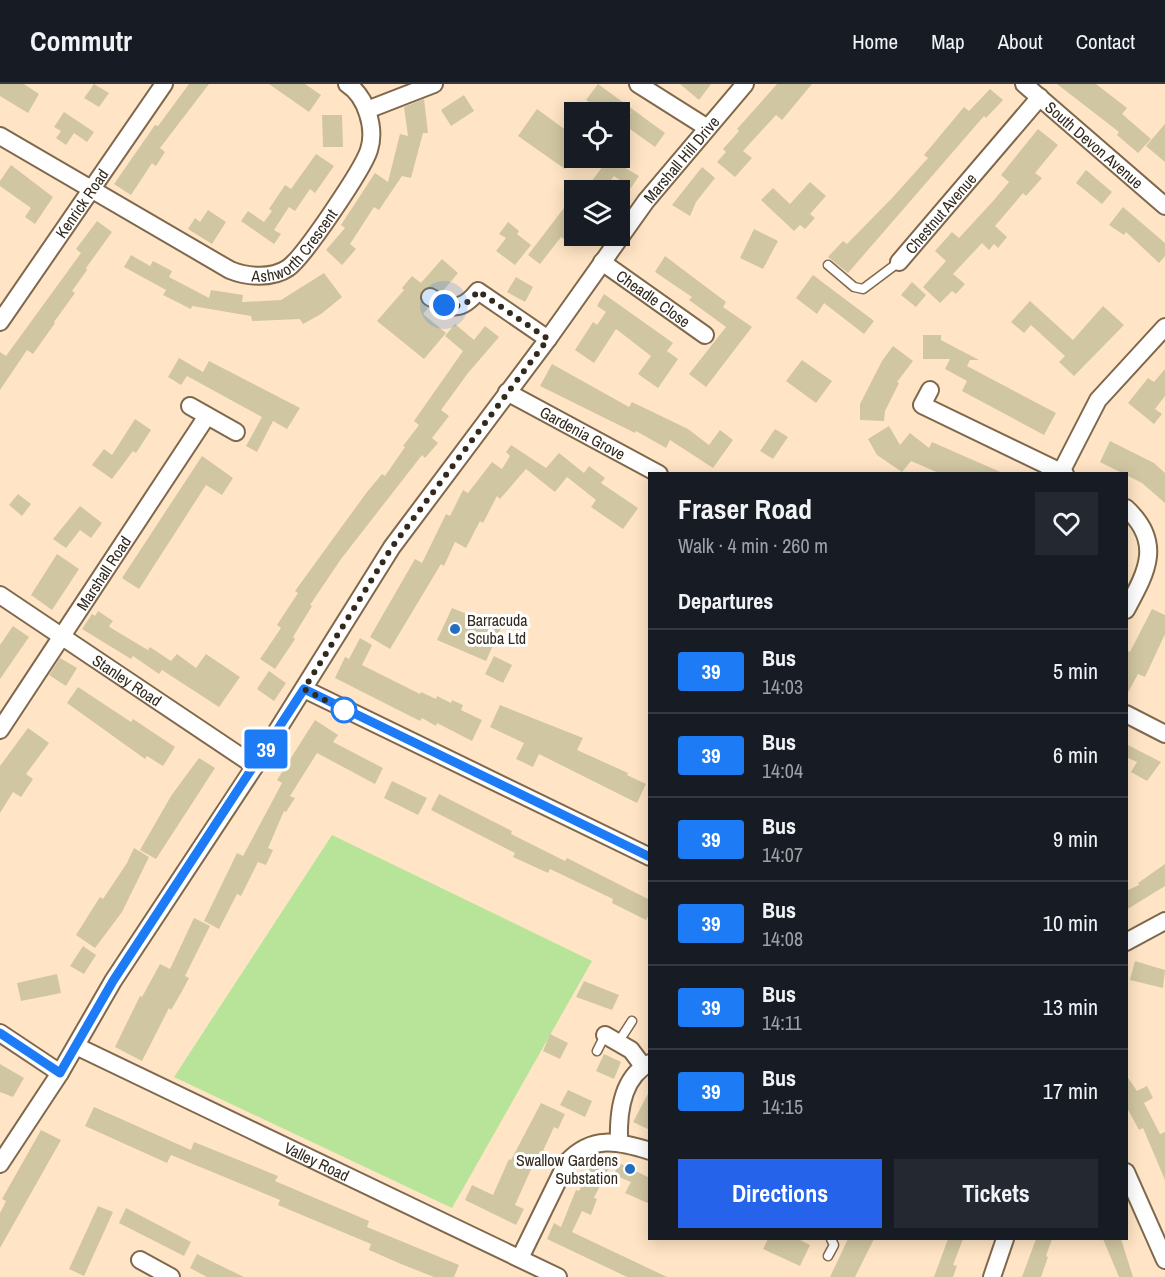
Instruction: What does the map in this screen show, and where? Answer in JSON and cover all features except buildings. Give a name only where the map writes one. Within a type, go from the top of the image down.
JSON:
[{"type":"street","name":"Kenrick Road","points":[[0,322],[164,84]]},
{"type":"street","name":"Ashworth Crescent","points":[[0,136],[230,270],[242,275],[273,274],[287,268],[306,250],[369,151],[371,127],[367,110],[352,87],[346,84]]},
{"type":"street","points":[[367,110],[434,84]]},
{"type":"street","points":[[638,84],[706,127]]},
{"type":"street","name":"Marshall Hill Drive","points":[[0,1164],[60,1073],[113,981],[255,766],[392,547],[548,339],[646,201],[706,127],[745,84]]},
{"type":"street","name":"South Devon Avenue","points":[[1024,84],[1165,206]]},
{"type":"street","name":"Chestnut Avenue","points":[[899,262],[1040,97]]},
{"type":"street","name":"Cheadle Close","points":[[602,262],[705,335]]},
{"type":"street","points":[[430,297],[444,305],[460,306],[468,303],[478,291],[548,339]]},
{"type":"street","points":[[1063,472],[1098,400],[1165,327]]},
{"type":"street","points":[[930,390],[922,405],[1061,472]]},
{"type":"street","name":"Gardenia Grove","points":[[507,392],[655,472]]},
{"type":"street","points":[[190,406],[236,432]]},
{"type":"street","name":"Marshall Road","points":[[0,730],[207,416]]},
{"type":"street","points":[[1128,510],[1136,517],[1148,550],[1148,569],[1128,606]]},
{"type":"street","name":"Stanley Road","points":[[0,595],[255,766]]},
{"type":"street","points":[[304,689],[648,856]]},
{"type":"street","points":[[1128,715],[1165,734]]},
{"type":"street","points":[[1128,941],[1165,921]]},
{"type":"street","points":[[0,1033],[60,1073]]},
{"type":"street","points":[[612,1038],[632,1050],[646,1064],[636,1072],[622,1099],[618,1115],[619,1142]]},
{"type":"street","name":"Valley Road","points":[[76,1046],[558,1277]]},
{"type":"street","points":[[520,1258],[567,1162],[575,1153],[596,1142],[619,1142],[648,1150]]},
{"type":"street","points":[[1128,1177],[1165,1260]]},
{"type":"street","points":[[992,1277],[1005,1240]]},
{"type":"street","points":[[140,1260],[171,1277]]},
{"type":"lane","name":"Chestnut Avenue","points":[[828,265],[854,288],[863,289],[899,262]]},
{"type":"lane","points":[[597,1051],[632,1021]]},
{"type":"lane","points":[[828,1256],[834,1245],[832,1240]]},
{"type":"green space","points":[[332,835],[592,961],[452,1208],[174,1077]]},
{"type":"bus line","name":"39","points":[[0,1033],[60,1073],[113,981],[304,689],[365,721],[648,856]]},
{"type":"place","name":"Barracuda Scuba Ltd","points":[[455,629]]},
{"type":"place","name":"Swallow Gardens Substation","points":[[630,1169]]},
{"type":"route","points":[[344,710],[304,689],[392,547],[548,339],[478,291],[468,303],[460,306],[444,305]]}]
